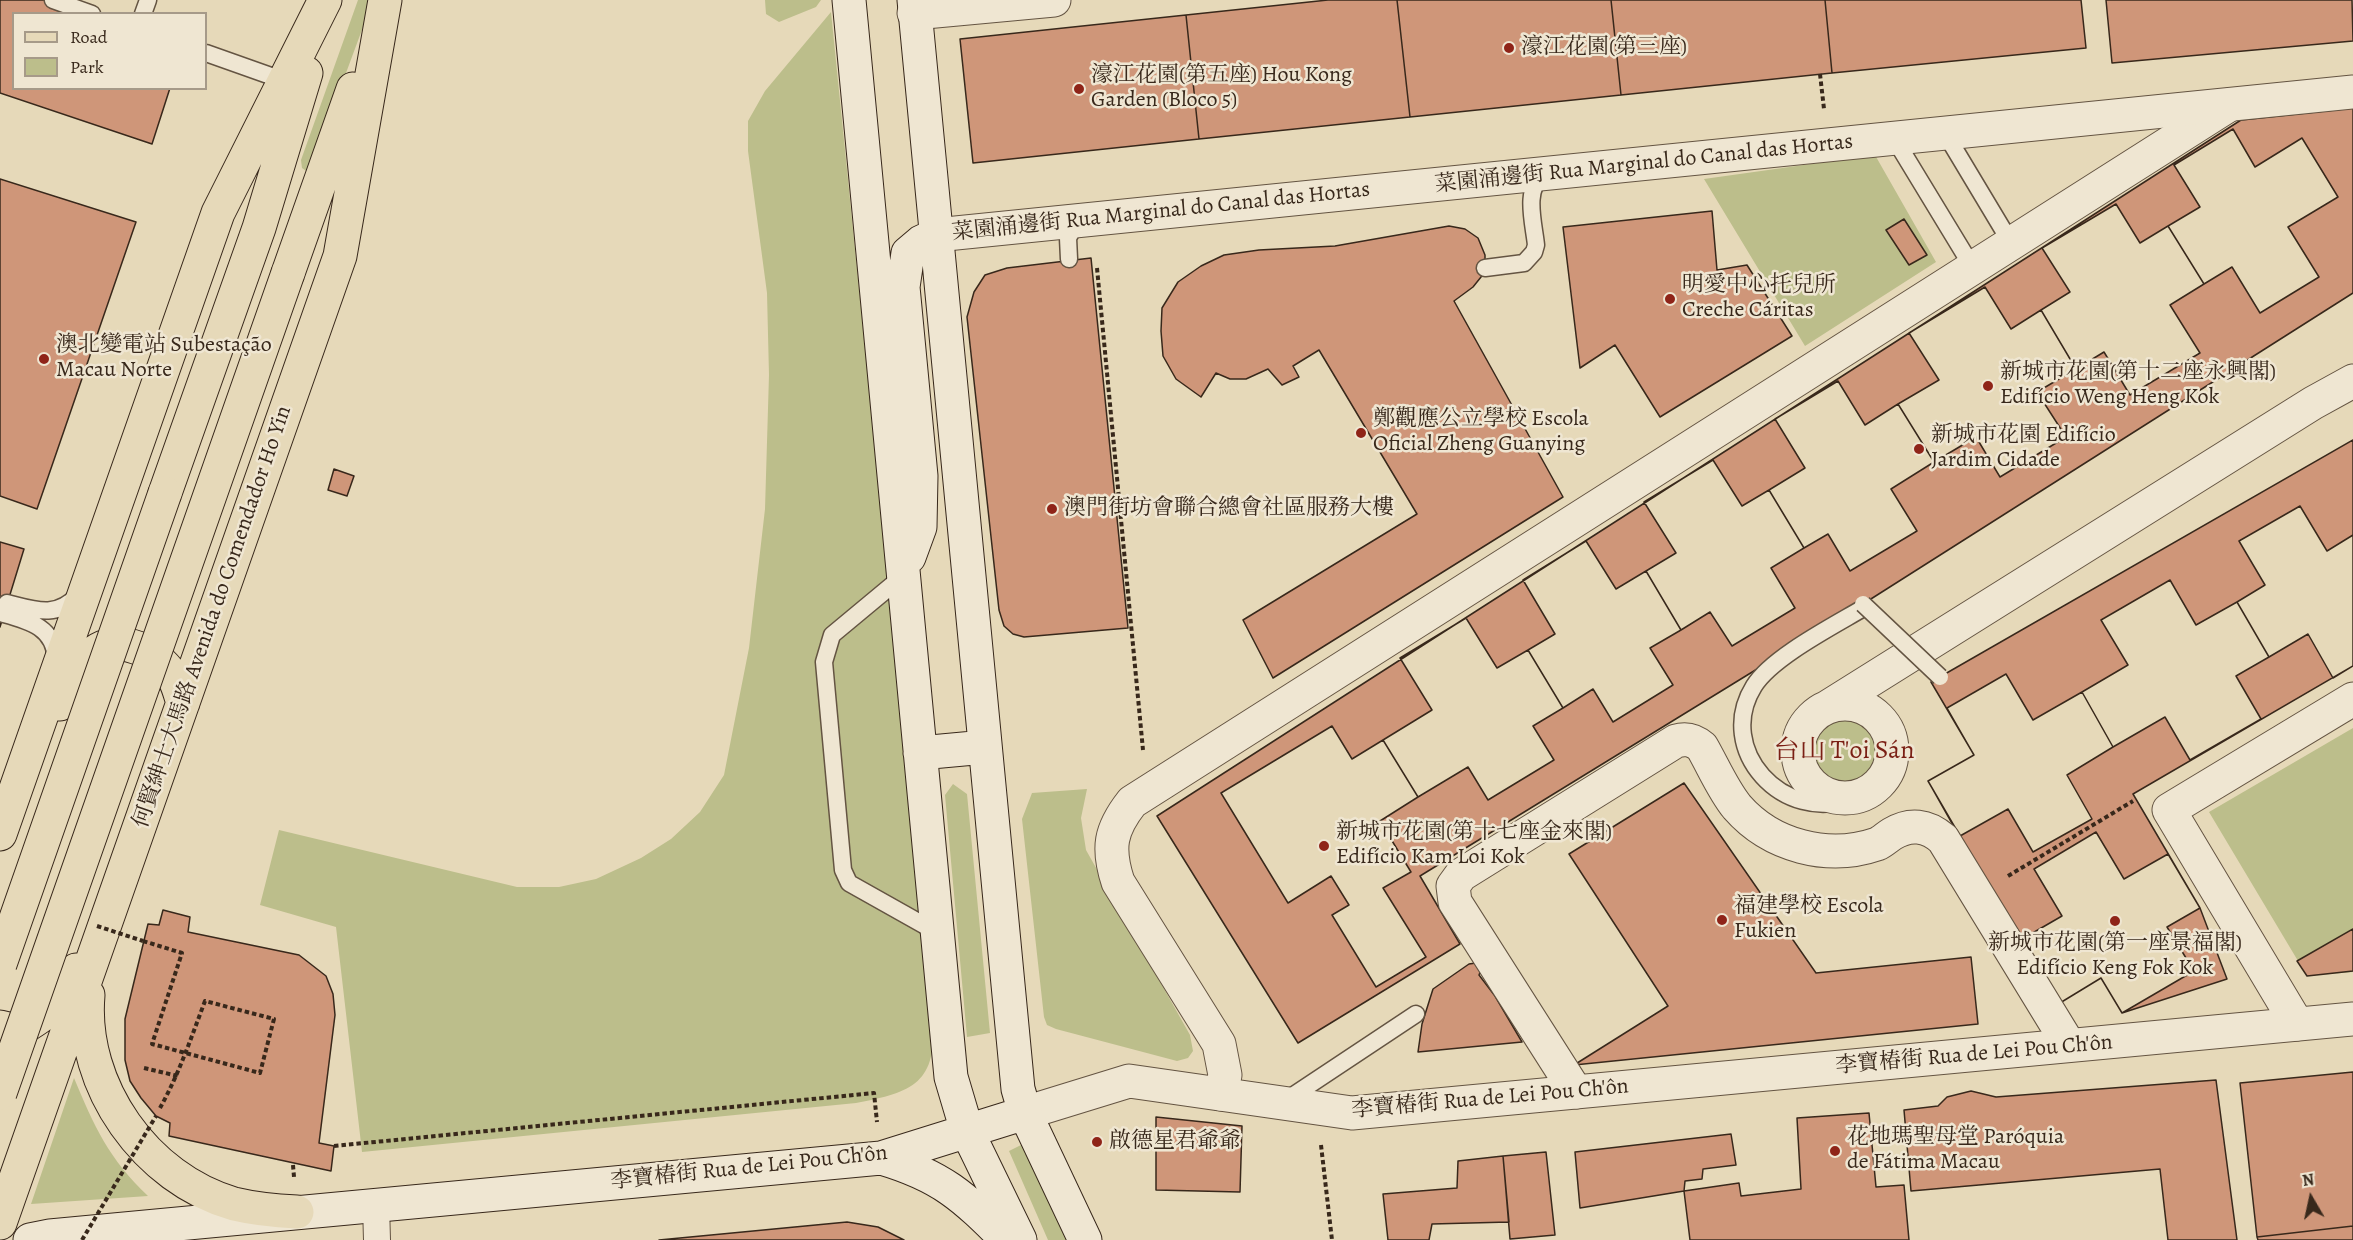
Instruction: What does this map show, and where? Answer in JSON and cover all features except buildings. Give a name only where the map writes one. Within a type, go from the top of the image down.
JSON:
[{"type":"main road","points":[[0,834],[218,213],[327,0]]},
{"type":"main road","points":[[0,964],[247,259],[327,0]]},
{"type":"main road","name":"何賢紳士大馬路 Avenida do Comendador Ho Yin","points":[[0,1093],[385,0]]},
{"type":"main road","name":"何賢紳士大馬路 Avenida do Comendador Ho Yin","points":[[0,1223],[8,1189],[115,897],[340,256],[385,0]]},
{"type":"main road","points":[[21,776],[79,670],[93,653],[101,649],[116,643],[139,648],[160,660],[174,679],[183,703]]},
{"type":"main road","points":[[0,1027],[17,1030],[45,1016],[62,994],[115,897]]},
{"type":"main road","points":[[99,940],[90,972],[87,1004],[89,1037],[97,1069],[110,1100],[126,1128],[173,1174],[201,1191],[232,1203],[264,1211],[297,1212]]},
{"type":"street","points":[[849,0],[951,1077],[967,1131],[1020,1240]]},
{"type":"street","points":[[1053,0],[911,4],[936,235],[1018,1089],[1025,1113],[1085,1240]]},
{"type":"street","name":"菜園涌邊街 Rua Marginal do Canal das Hortas","points":[[936,235],[1071,233],[1894,138],[2353,92]]},
{"type":"street","points":[[1221,1094],[1224,1075],[1219,1044],[1118,882],[1111,861],[1112,839],[1119,819],[1132,802],[2229,105]]},
{"type":"street","points":[[903,576],[920,526],[921,476],[903,287],[908,253],[921,242],[936,235]]},
{"type":"street","points":[[1826,708],[1840,704],[1855,705],[1870,711],[1882,722],[1890,736],[1892,753],[1889,769],[1881,783],[1868,793],[1852,798],[1836,798],[1820,792],[1809,782],[1801,770],[1797,755],[1804,727],[1813,716],[2313,403],[2353,375]]},
{"type":"street","points":[[2313,403],[2353,381]]},
{"type":"street","points":[[2297,1024],[2169,810],[2353,699]]},
{"type":"street","points":[[1576,1092],[1455,902],[1453,886],[1461,875],[1676,741],[1683,739],[1696,742],[1702,747],[1737,807],[1765,832],[1799,848],[1836,852],[1878,844],[1899,830],[1911,826],[1924,827],[1934,832],[1942,839],[2069,1045]]},
{"type":"street","points":[[920,753],[985,747]]},
{"type":"street","points":[[1852,798],[1889,836]]},
{"type":"street","name":"李寶椿街 Rua de Lei Pou Ch'ôn","points":[[30,1240],[297,1212],[881,1158],[1129,1081],[1352,1113],[2353,1019]]},
{"type":"street","points":[[881,1158],[912,1167],[941,1181],[968,1201],[1007,1240]]},
{"type":"street","points":[[376,1205],[377,1240]]},
{"type":"lane","points":[[53,0],[86,12]]},
{"type":"lane","points":[[207,53],[285,81]]},
{"type":"lane","points":[[1945,133],[2011,243]]},
{"type":"lane","points":[[1894,138],[1973,268]]},
{"type":"lane","points":[[1485,268],[1524,263],[1534,252],[1536,245],[1530,181]]},
{"type":"lane","points":[[903,576],[832,635],[824,662],[843,870],[849,883],[939,934]]},
{"type":"lane","points":[[56,674],[56,653],[51,639],[34,622],[6,608],[40,611],[60,609],[70,604],[88,584]]},
{"type":"lane","points":[[1852,798],[1838,803],[1812,804],[1788,797],[1767,782],[1751,761],[1743,736],[1744,711],[1753,686],[1769,666],[1864,605],[1940,677]]},
{"type":"lane","points":[[1282,1103],[1416,1014]]},
{"type":"path","points":[[1071,233],[1148,792]]},
{"type":"path","points":[[1977,895],[2136,800]]},
{"type":"path","points":[[82,1240],[178,1076],[186,1053],[205,1001],[274,1018],[260,1073],[186,1053],[152,1044],[182,953],[143,941]]},
{"type":"path","points":[[144,1068],[178,1076]]},
{"type":"path","points":[[334,1146],[874,1093],[881,1158]]},
{"type":"path","points":[[1317,1108],[1332,1240]]},
{"type":"green space","points":[[358,0],[373,0],[309,173],[302,168],[301,160]]},
{"type":"green space","points":[[765,0],[821,0],[816,7],[779,22],[766,14]]},
{"type":"green space","points":[[831,12],[933,1019],[931,1058],[926,1071],[918,1081],[907,1088],[876,1099],[856,1103],[362,1152],[336,927],[260,905],[279,830],[517,887],[559,887],[596,879],[641,858],[671,839],[700,812],[724,775],[749,648],[765,509],[769,375],[767,293],[748,151],[748,121],[765,91]]},
{"type":"green space","points":[[1875,155],[1936,262],[1805,346],[1704,179]]},
{"type":"green space","points":[[1836,709],[1852,709],[1868,716],[1879,727],[1886,743],[1883,767],[1874,781],[1852,793],[1836,793],[1820,786],[1809,775],[1802,759],[1802,743],[1809,727],[1820,716]]},
{"type":"green space","points":[[2353,728],[2353,972],[2307,976],[2209,812]]},
{"type":"green space","points":[[953,784],[967,794],[990,1033],[967,1037],[945,795]]},
{"type":"green space","points":[[1087,789],[1081,818],[1086,850],[1190,1035],[1193,1051],[1188,1058],[1177,1061],[1047,1025],[1044,1017],[1022,819],[1032,793]]},
{"type":"green space","points":[[74,1078],[104,1141],[123,1169],[148,1196],[31,1204]]},
{"type":"green space","points":[[1033,1139],[1077,1240],[1048,1240],[1009,1151]]},
{"type":"place","name":"濠江花園(第三座)","points":[[1509,48]]},
{"type":"place","name":"濠江花園(第五座) Hou Kong Garden (Bloco 5)","points":[[1079,89]]},
{"type":"place","name":"明愛中心托兒所 Creche Cáritas","points":[[1670,299]]},
{"type":"place","name":"澳北變電站 Subestação Macau Norte","points":[[44,359]]},
{"type":"place","name":"新城市花園(第十二座永興閣) Edifício Weng Heng Kok","points":[[1988,386]]},
{"type":"place","name":"鄭觀應公立學校 Escola Oficial Zheng Guanying","points":[[1361,433]]},
{"type":"place","name":"新城市花園 Edifício Jardim Cidade","points":[[1919,449]]},
{"type":"place","name":"澳門街坊會聯合總會社區服務大樓","points":[[1052,509]]},
{"type":"place","name":"新城市花園(第十七座金來閣) Edifício Kam Loi Kok","points":[[1324,846]]},
{"type":"place","name":"福建學校 Escola Fukien","points":[[1722,920]]},
{"type":"place","name":"新城市花園(第一座景福閣) Edifício Keng Fok Kok","points":[[2115,921]]},
{"type":"place","name":"啟德星君爺爺","points":[[1097,1142]]},
{"type":"place","name":"花地瑪聖母堂 Paróquia de Fátima Macau","points":[[1835,1151]]},
{"type":"district","name":"台山 T'oi Sán","points":[[1844,752]]}]
